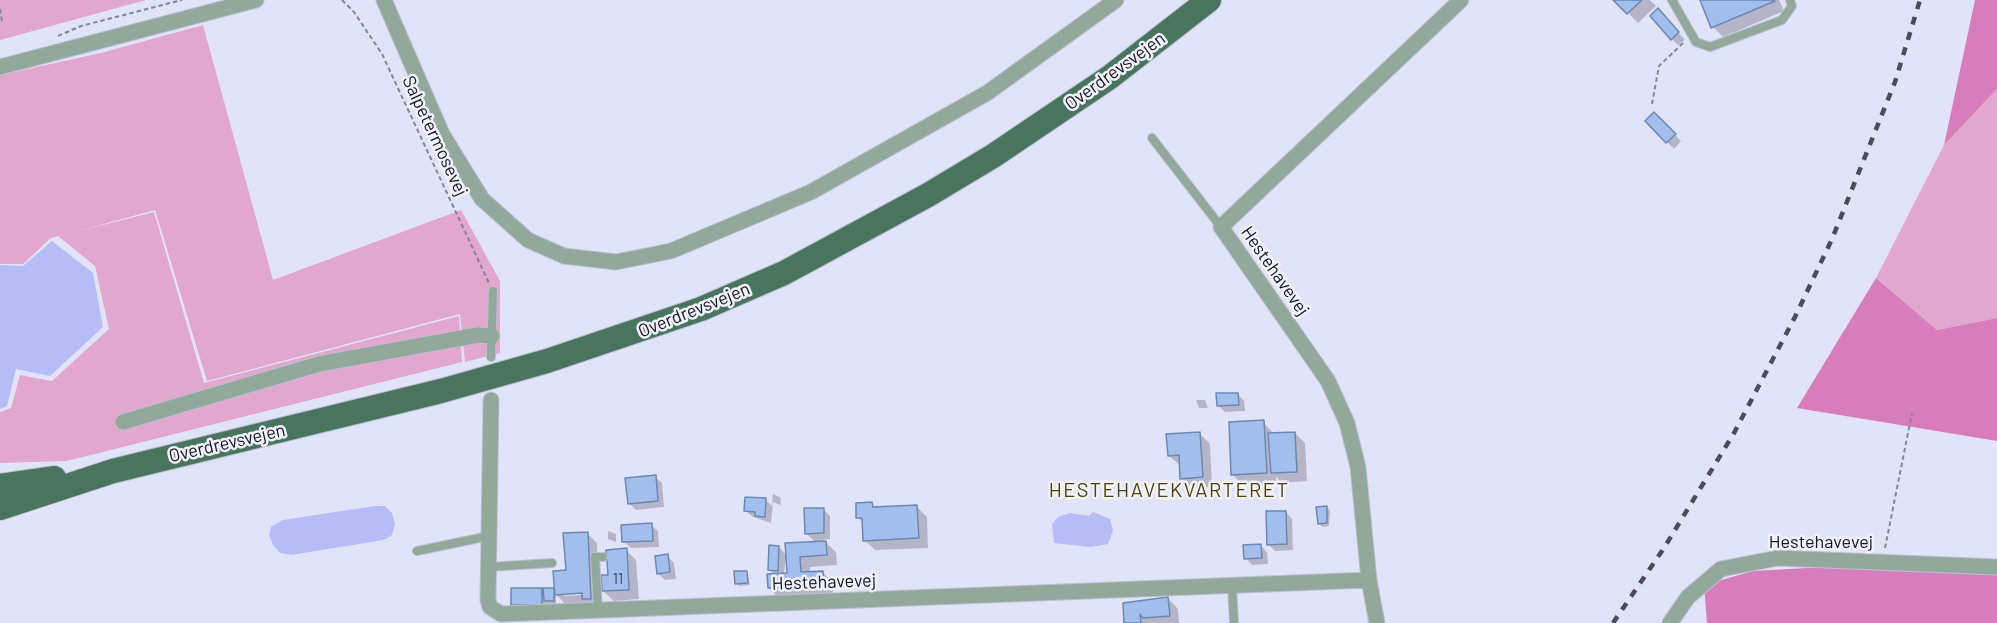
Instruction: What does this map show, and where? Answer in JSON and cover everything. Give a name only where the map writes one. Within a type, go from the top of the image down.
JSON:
[{"type":"main road","name":"Overdrevsvejen","points":[[0,508],[113,471],[441,391],[547,362],[701,309],[794,268],[984,162],[1110,77],[1209,0]]},
{"type":"main road","name":"Overdrevsvejen","points":[[0,486],[113,471]]},
{"type":"street","points":[[0,67],[256,0]]},
{"type":"street","points":[[384,0],[442,134],[483,199],[528,240],[564,256],[616,262],[671,251],[811,192],[987,93],[1116,0]]},
{"type":"street","name":"Hestehavevej","points":[[1377,623],[1369,580],[1358,467],[1347,423],[1328,381],[1221,227],[1461,0]]},
{"type":"street","points":[[123,422],[319,364],[478,335],[492,336]]},
{"type":"street","name":"Hestehavevej","points":[[490,400],[490,607],[501,614],[1369,580]]},
{"type":"street","name":"Hestehavevej","points":[[1670,623],[1688,597],[1721,569],[1778,558],[1997,567]]},
{"type":"lane","points":[[1672,0],[1696,42],[1710,47],[1782,20],[1792,6],[1790,0]]},
{"type":"lane","points":[[1152,138],[1221,227]]},
{"type":"lane","points":[[491,357],[493,291]]},
{"type":"lane","points":[[417,550],[489,536]]},
{"type":"lane","points":[[598,611],[595,557],[603,557]]},
{"type":"lane","points":[[489,567],[552,563]]},
{"type":"lane","points":[[1232,585],[1234,623]]},
{"type":"path","points":[[52,38],[81,26],[182,0]]},
{"type":"path","name":"Salpetermosevej","points":[[342,0],[354,12],[382,54],[493,291]]},
{"type":"path","points":[[0,9],[2,21]]},
{"type":"path","points":[[1652,104],[1659,66],[1691,34]]},
{"type":"path","points":[[1883,561],[1912,413]]},
{"type":"shaded area","points":[[0,0],[146,0],[0,40]]},
{"type":"shaded area","points":[[1975,0],[1997,0],[1997,89],[1944,145]]},
{"type":"shaded area","points":[[203,25],[273,280],[461,210],[500,281],[500,353],[465,362],[460,314],[207,381],[155,210],[75,232],[154,212],[204,383],[459,316],[462,362],[67,461],[0,463],[0,412],[11,408],[20,375],[52,381],[109,329],[95,266],[58,236],[51,238],[23,264],[0,264],[0,75],[101,53]]},
{"type":"shaded area","points":[[1997,89],[1997,318],[1937,330],[1876,278],[1944,145]]},
{"type":"shaded area","points":[[1876,278],[1937,330],[1997,318],[1997,441],[1797,408]]},
{"type":"shaded area","points":[[1861,565],[1997,570],[1997,623],[1707,623],[1704,585],[1753,571]]},
{"type":"water","points":[[52,241],[93,273],[103,327],[50,376],[16,369],[7,406],[0,409],[0,265],[23,266]]},
{"type":"water","points":[[385,506],[392,513],[395,524],[392,535],[384,540],[291,555],[280,553],[273,545],[269,535],[271,527],[283,520]]},
{"type":"water","points":[[1093,512],[1110,519],[1113,530],[1108,544],[1091,547],[1054,543],[1052,524],[1058,517],[1070,513],[1089,516]]},
{"type":"building","points":[[1613,0],[1642,0],[1627,14]]},
{"type":"building","points":[[1700,0],[1774,0],[1775,1],[1711,28]]},
{"type":"building","points":[[1658,8],[1679,32],[1671,40],[1650,16]]},
{"type":"building","points":[[1654,112],[1676,134],[1666,143],[1645,121]]},
{"type":"building","points":[[1216,393],[1238,393],[1239,405],[1217,406]]},
{"type":"building","points":[[1264,420],[1267,473],[1231,475],[1229,422]]},
{"type":"building","points":[[1200,432],[1203,477],[1180,479],[1179,455],[1168,456],[1166,434]]},
{"type":"building","points":[[1295,432],[1297,472],[1271,473],[1268,433]]},
{"type":"building","points":[[656,475],[658,501],[628,504],[625,478]]},
{"type":"building","points":[[745,497],[766,498],[765,517],[755,516],[755,512],[744,511]]},
{"type":"building","points":[[872,502],[873,507],[917,505],[919,538],[863,541],[862,518],[856,518],[856,503]]},
{"type":"building","points":[[1327,506],[1327,523],[1318,524],[1316,507]]},
{"type":"building","points":[[804,508],[824,508],[824,533],[805,534]]},
{"type":"building","points":[[1266,511],[1286,511],[1287,544],[1267,545]]},
{"type":"building","points":[[652,523],[653,541],[622,542],[621,525]]},
{"type":"building","points":[[588,532],[591,599],[582,599],[582,593],[555,595],[553,571],[566,570],[563,533]]},
{"type":"building","points":[[826,541],[827,555],[800,557],[801,572],[823,571],[824,585],[768,588],[767,574],[787,573],[785,543]]},
{"type":"building","points":[[1261,544],[1262,558],[1244,559],[1243,545]]},
{"type":"building","points":[[769,545],[779,546],[778,571],[768,570]]},
{"type":"building","points":[[627,548],[629,590],[602,591],[601,575],[608,575],[606,550]]},
{"type":"building","points":[[668,554],[670,572],[657,574],[655,556]]},
{"type":"building","points":[[734,571],[747,571],[748,583],[735,584]]},
{"type":"building","points":[[511,588],[542,588],[542,605],[511,605]]},
{"type":"building","points":[[543,588],[554,588],[554,601],[544,601]]},
{"type":"building","points":[[1168,597],[1170,616],[1143,618],[1140,614],[1141,623],[1124,623],[1123,603]]},
{"type":"railway","points":[[1613,623],[1664,548],[1734,433],[1795,317],[1832,239],[1895,82],[1920,0]]},
{"type":"district","name":"HESTEHAVEKVARTERET","points":[[1169,490]]}]
